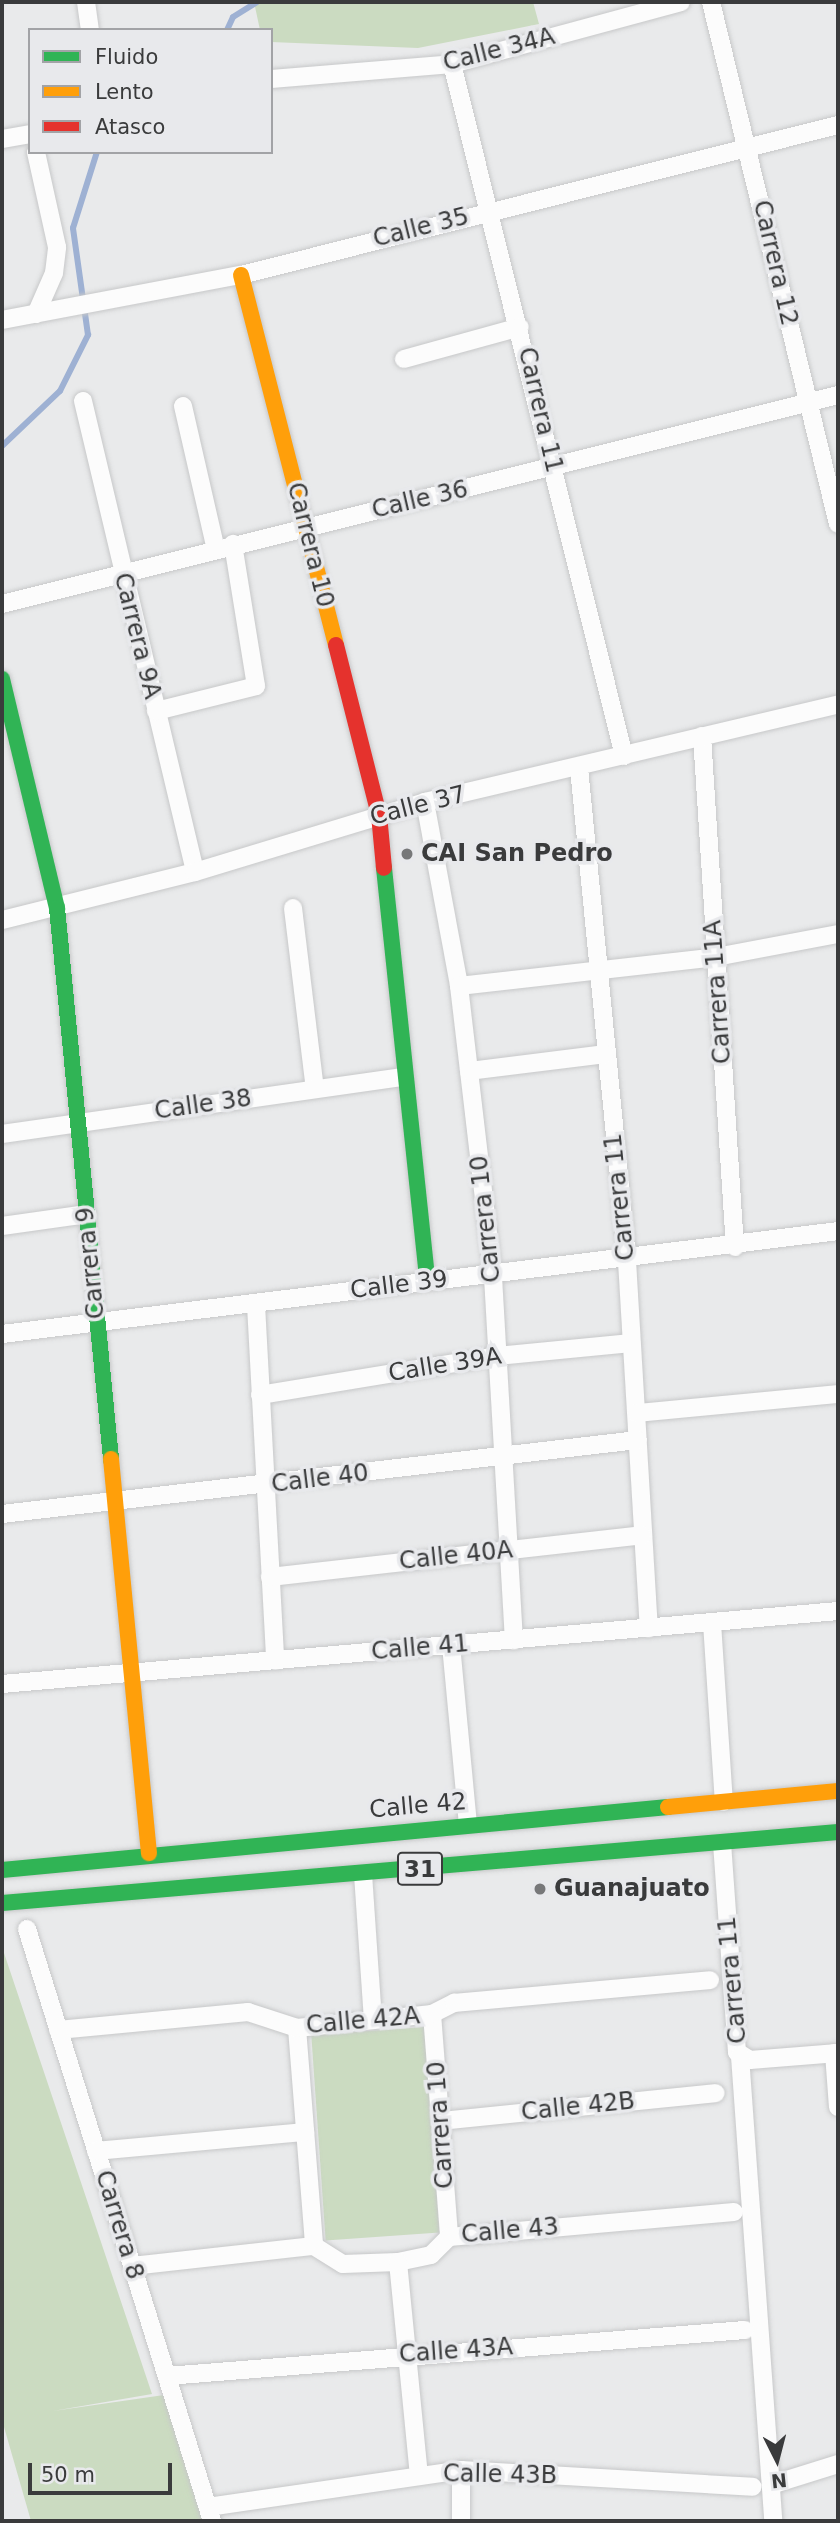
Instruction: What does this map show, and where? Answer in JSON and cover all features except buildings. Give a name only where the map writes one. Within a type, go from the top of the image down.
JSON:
[{"type":"street","points":[[86,2],[90,28]]},
{"type":"street","name":"Calle 34A","points":[[273,79],[452,64],[681,2]]},
{"type":"street","name":"Carrera 12","points":[[711,2],[749,147],[806,403],[838,524]]},
{"type":"street","name":"Carrera 11","points":[[452,64],[493,210],[624,756]]},
{"type":"street","name":"Calle 35","points":[[2,320],[241,275],[838,125]]},
{"type":"street","points":[[2,139],[28,134]]},
{"type":"street","points":[[36,154],[57,247],[36,314]]},
{"type":"street","name":"Carrera 10","points":[[241,275],[379,815],[427,1279]]},
{"type":"street","points":[[404,359],[520,327]]},
{"type":"street","name":"Calle 36","points":[[2,604],[224,545],[554,468],[838,395]]},
{"type":"street","name":"Carrera 9A","points":[[83,401],[121,573],[195,872]]},
{"type":"street","points":[[156,711],[256,686],[224,545],[183,406]]},
{"type":"street","name":"Carrera 9","points":[[2,679],[57,908],[149,1853]]},
{"type":"street","name":"Calle 37","points":[[2,920],[195,872],[425,802],[579,768],[838,704]]},
{"type":"street","name":"Carrera 11A","points":[[702,737],[735,1247]]},
{"type":"street","name":"Carrera 11","points":[[579,768],[627,1261],[649,1628]]},
{"type":"street","name":"Carrera 10","points":[[425,802],[459,986],[493,1277],[506,1551],[514,1640]]},
{"type":"street","points":[[293,908],[315,1089]]},
{"type":"street","points":[[459,986],[716,957],[838,934]]},
{"type":"street","points":[[469,1070],[605,1054]]},
{"type":"street","name":"Calle 38","points":[[2,1134],[404,1077]]},
{"type":"street","points":[[2,1226],[87,1214]]},
{"type":"street","name":"Calle 39","points":[[2,1334],[256,1305],[427,1279],[493,1277],[627,1261],[838,1231]]},
{"type":"street","points":[[256,1305],[275,1661]]},
{"type":"street","name":"Calle 39A","points":[[260,1395],[497,1356],[631,1343]]},
{"type":"street","points":[[637,1413],[838,1394]]},
{"type":"street","name":"Calle 40","points":[[2,1514],[115,1499],[265,1486],[638,1440]]},
{"type":"street","name":"Calle 40A","points":[[270,1577],[642,1535]]},
{"type":"street","name":"Calle 41","points":[[2,1684],[838,1611]]},
{"type":"street","points":[[712,1622],[724,1802]]},
{"type":"street","points":[[451,1645],[468,1824]]},
{"type":"street","name":"Calle 42","points":[[2,1870],[149,1853],[838,1791]]},
{"type":"street","name":"31","points":[[2,1903],[838,1832]]},
{"type":"street","name":"Carrera 11","points":[[722,1843],[740,2056],[759,2060],[836,2053]]},
{"type":"street","points":[[363,1874],[373,2019]]},
{"type":"street","name":"Carrera 8","points":[[27,1929],[210,2514]]},
{"type":"street","name":"Calle 42A","points":[[58,2030],[248,2012],[297,2028],[432,2014],[454,2003],[710,1980]]},
{"type":"street","name":"Carrera 10","points":[[432,2014],[449,2236]]},
{"type":"street","points":[[132,2266],[314,2246],[297,2028]]},
{"type":"street","points":[[836,2053],[838,2107]]},
{"type":"street","points":[[740,2056],[762,2486],[774,2521]]},
{"type":"street","name":"Calle 42B","points":[[441,2120],[716,2093]]},
{"type":"street","points":[[96,2151],[305,2132]]},
{"type":"street","name":"Calle 43","points":[[314,2246],[343,2264],[398,2262],[431,2255],[449,2236],[734,2212]]},
{"type":"street","points":[[398,2262],[419,2475]]},
{"type":"street","name":"Calle 43A","points":[[167,2376],[745,2330]]},
{"type":"street","points":[[762,2486],[838,2464]]},
{"type":"street","points":[[461,2470],[461,2521]]},
{"type":"street","name":"Calle 43B","points":[[210,2514],[419,2475],[461,2470],[762,2486]]},
{"type":"green space","points":[[254,2],[533,2],[539,24],[418,48],[273,42],[273,28],[260,28]]},
{"type":"green space","points":[[2,1947],[152,2394],[53,2411],[171,2394],[212,2521],[31,2521],[2,2420]]},
{"type":"green space","points":[[425,2027],[439,2232],[326,2240],[311,2035]]},
{"type":"waterway","points":[[228,28],[233,17],[257,2]]},
{"type":"waterway","points":[[2,446],[60,391],[88,335],[73,228],[96,154]]},
{"type":"traffic: fast","points":[[2,679],[57,908],[111,1459]]},
{"type":"traffic: fast","points":[[384,868],[427,1279]]},
{"type":"traffic: fast","points":[[2,1870],[668,1807]]},
{"type":"traffic: fast","points":[[2,1903],[838,1832]]},
{"type":"traffic: slow","points":[[241,275],[336,645]]},
{"type":"traffic: slow","points":[[111,1459],[149,1853]]},
{"type":"traffic: slow","points":[[668,1807],[838,1791]]},
{"type":"traffic: jam","points":[[336,645],[379,815],[384,868]]},
{"type":"place","name":"CAI San Pedro","points":[[407,854]]},
{"type":"place","name":"Guanajuato","points":[[540,1889]]}]
